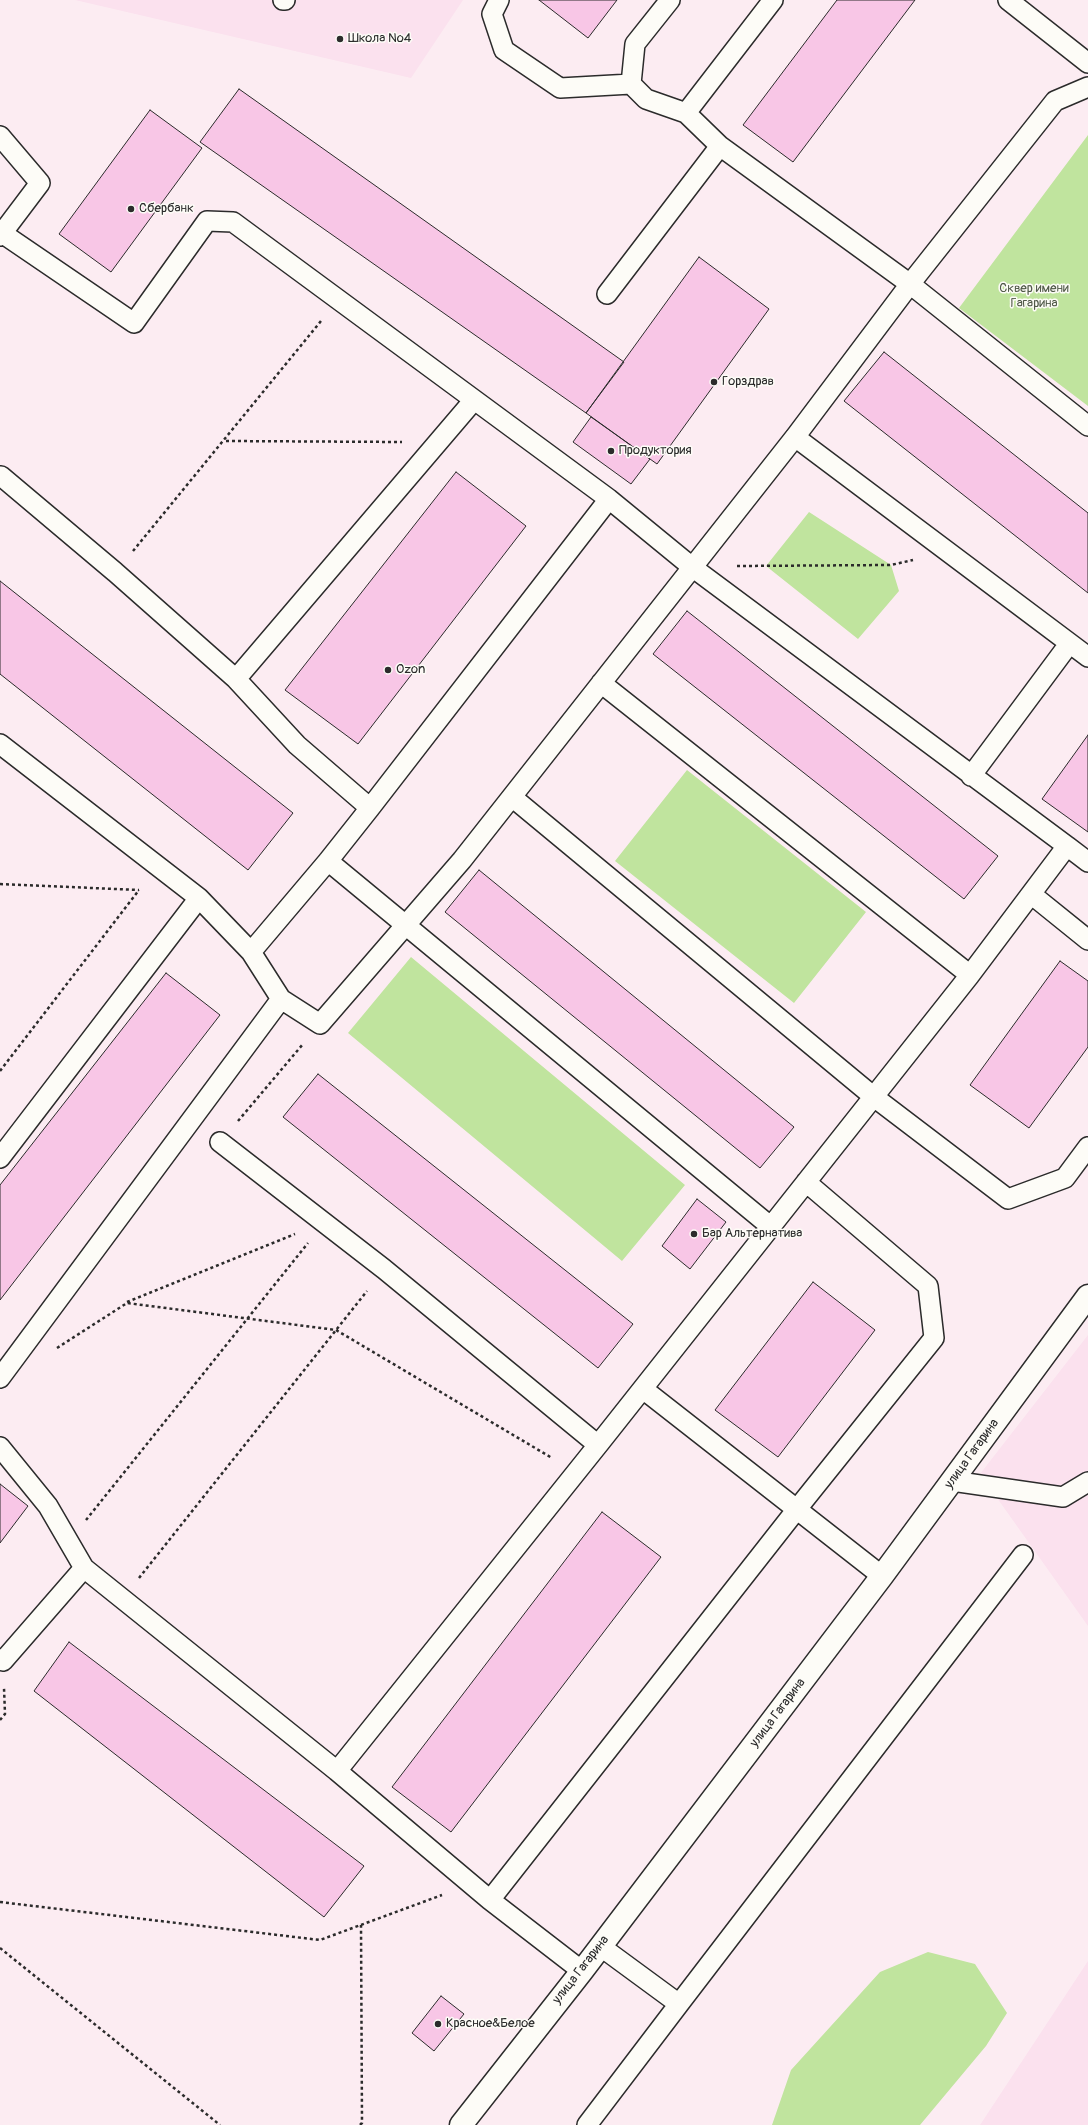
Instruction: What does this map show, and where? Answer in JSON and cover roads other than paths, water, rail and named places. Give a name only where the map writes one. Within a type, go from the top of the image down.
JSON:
[{"type":"street","name":"улица Гагарина","points":[[461,2125],[582,1971],[882,1576],[1088,1296]]},
{"type":"lane","points":[[499,0],[492,14],[504,50],[560,88],[631,84]]},
{"type":"lane","points":[[670,0],[635,44],[631,84],[646,100],[686,113],[720,146],[910,284],[1088,426]]},
{"type":"lane","points":[[686,113],[773,0]]},
{"type":"lane","points":[[1008,0],[1088,63]]},
{"type":"lane","points":[[0,744],[199,898],[251,952],[281,999],[320,1024],[462,860],[795,437],[910,284],[1055,101],[1088,87]]},
{"type":"lane","points":[[0,136],[40,183],[1,234],[134,324],[207,221],[233,222],[608,499],[692,567],[1088,862]]},
{"type":"lane","points":[[607,294],[720,146]]},
{"type":"lane","points":[[236,680],[440,442],[474,400]]},
{"type":"lane","points":[[795,437],[1088,657]]},
{"type":"lane","points":[[0,477],[2,476],[115,572],[236,680],[297,745],[370,808]]},
{"type":"lane","points":[[251,952],[328,862],[608,499]]},
{"type":"lane","points":[[971,776],[1069,644]]},
{"type":"lane","points":[[601,683],[970,975]]},
{"type":"lane","points":[[512,797],[874,1097],[1008,1199],[1065,1178],[1088,1147]]},
{"type":"lane","points":[[337,1771],[643,1389],[770,1226],[874,1097],[970,975],[1067,846]]},
{"type":"lane","points":[[328,862],[770,1226]]},
{"type":"lane","points":[[1032,894],[1088,940]]},
{"type":"lane","points":[[0,1158],[199,898]]},
{"type":"lane","points":[[0,1378],[281,999]]},
{"type":"lane","points":[[220,1142],[384,1269],[598,1445]]},
{"type":"lane","points":[[490,1900],[934,1338],[928,1286],[806,1182]]},
{"type":"lane","points":[[643,1389],[882,1576]]},
{"type":"lane","points":[[0,1448],[48,1506],[84,1568],[337,1771],[471,1885],[582,1971]]},
{"type":"lane","points":[[952,1481],[1063,1496],[1088,1482]]},
{"type":"lane","points":[[587,2125],[1023,1555]]},
{"type":"lane","points":[[2,1660],[84,1568]]},
{"type":"lane","points":[[600,1946],[679,2004]]},
{"type":"place","name":"Школа №4","points":[[340,39]]},
{"type":"place","name":"Сбербанк","points":[[131,209]]},
{"type":"place","name":"Горздрав","points":[[714,382]]},
{"type":"place","name":"Продуктория","points":[[611,451]]},
{"type":"place","name":"Ozon","points":[[388,670]]},
{"type":"place","name":"Бар Альтернатива","points":[[694,1234]]},
{"type":"place","name":"Красное&Белое","points":[[438,2024]]},
{"type":"park label","name":"Сквер имени Гагарина","points":[[1034,296]]}]
